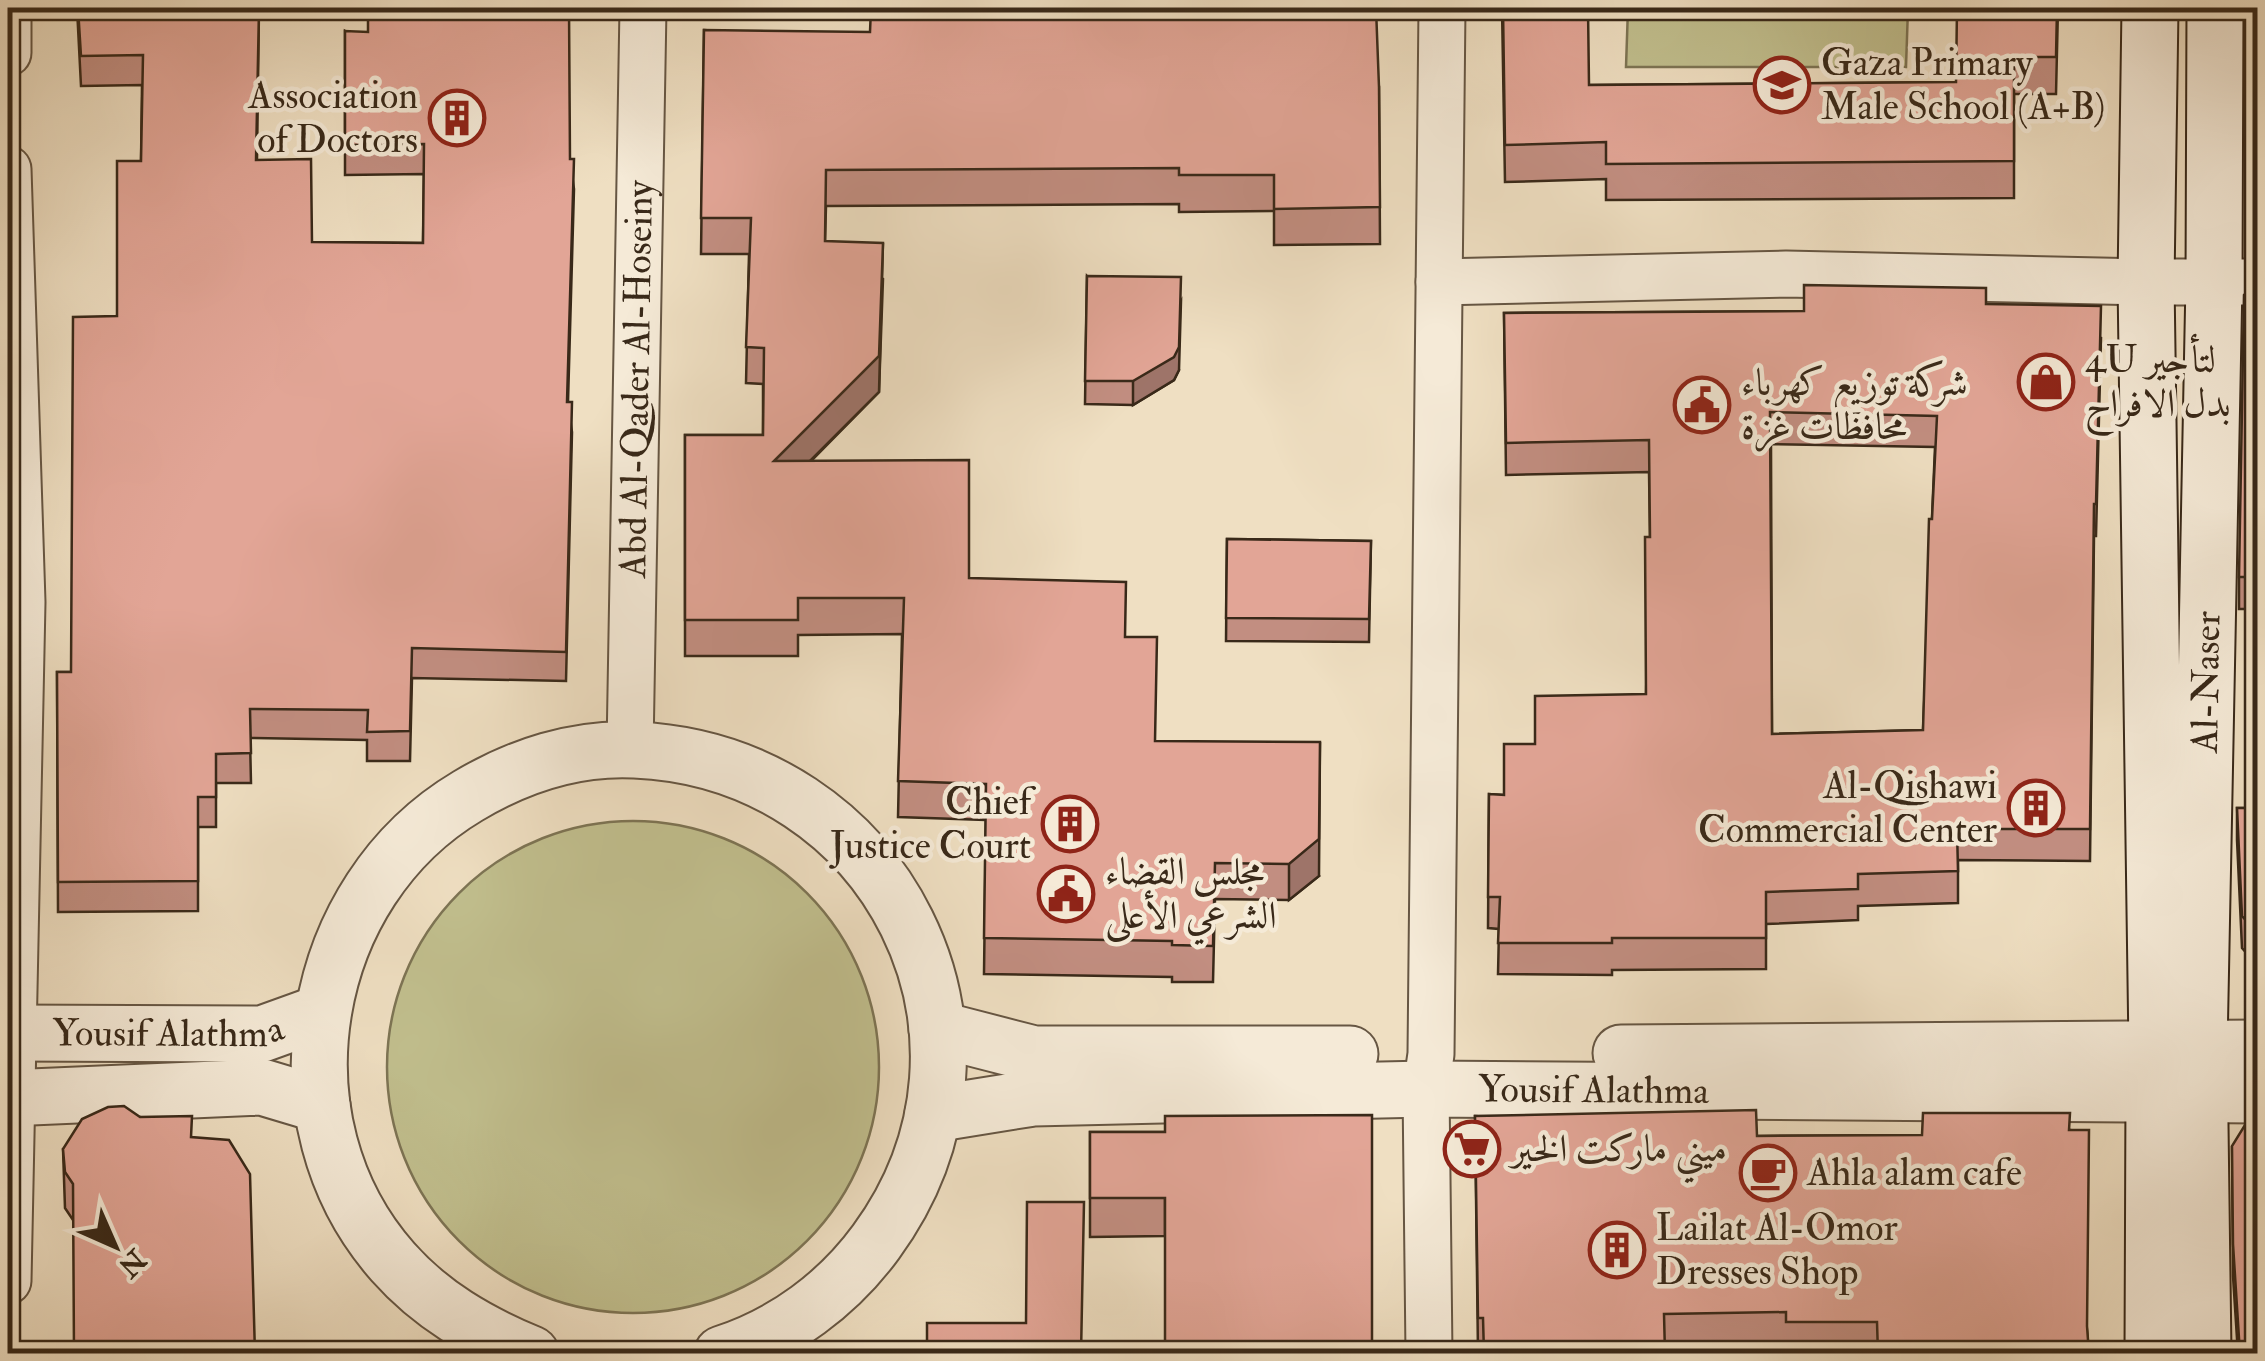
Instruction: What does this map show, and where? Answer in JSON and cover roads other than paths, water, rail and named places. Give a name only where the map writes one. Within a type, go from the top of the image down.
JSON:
[{"type":"street","points":[[8,8],[8,53]]},
{"type":"street","name":"Abd Al-Qader Al-Hoseiny","points":[[630,749],[643,8]]},
{"type":"street","points":[[1429,1354],[1442,8]]},
{"type":"street","name":"Al-Naser","points":[[2150,8],[2146,282],[2178,1071],[2203,1354]]},
{"type":"street","name":"Al-Naser","points":[[2154,1354],[2236,282],[2215,8]]},
{"type":"street","points":[[8,169],[22,602],[10,1033],[8,1280]]},
{"type":"street","points":[[1438,282],[1786,274],[2236,282]]},
{"type":"street","points":[[530,1354],[456,1317],[392,1260],[366,1225],[346,1188],[331,1147],[322,1105],[319,1058],[323,1012],[330,976],[358,909],[378,878],[428,824],[458,802],[522,769],[558,758],[630,749],[677,753],[736,769],[765,780],[806,804],[842,834],[873,868],[899,906],[932,993],[938,1086],[933,1114],[909,1190],[889,1225],[838,1286],[807,1312],[772,1333],[722,1354]]},
{"type":"street","name":"Yousif Alathma","points":[[10,1033],[262,1034],[323,1012]]},
{"type":"street","name":"Yousif Alathma","points":[[937,1029],[1034,1054],[1429,1072],[2178,1071],[2258,1048]]},
{"type":"street","name":"Yousif Alathma","points":[[2178,1071],[2258,1095]]},
{"type":"street","name":"Yousif Alathma","points":[[933,1114],[1033,1098],[1429,1072]]},
{"type":"street","name":"Yousif Alathma","points":[[10,1097],[262,1087],[322,1105]]},
{"type":"place","name":"Gaza Primary Male School (A+B)","points":[[1782,85]]},
{"type":"place","name":"Association of Doctors","points":[[457,118]]},
{"type":"place","name":"4U لتأجير بدل الافراح","points":[[2046,382]]},
{"type":"place","name":"شركة توزيع كهرباء محافظات غزة","points":[[1702,405]]},
{"type":"place","name":"Al-Qishawi Commercial Center","points":[[2036,808]]},
{"type":"place","name":"Chief Justice Court","points":[[1070,824]]},
{"type":"place","name":"مجلس القضاء الشرعي الأعلى","points":[[1066,894]]},
{"type":"place","name":"ميني ماركت الخير","points":[[1472,1149]]},
{"type":"place","name":"Ahla alam cafe","points":[[1768,1173]]},
{"type":"place","name":"Lailat Al-Omor Dresses Shop","points":[[1617,1250]]}]
